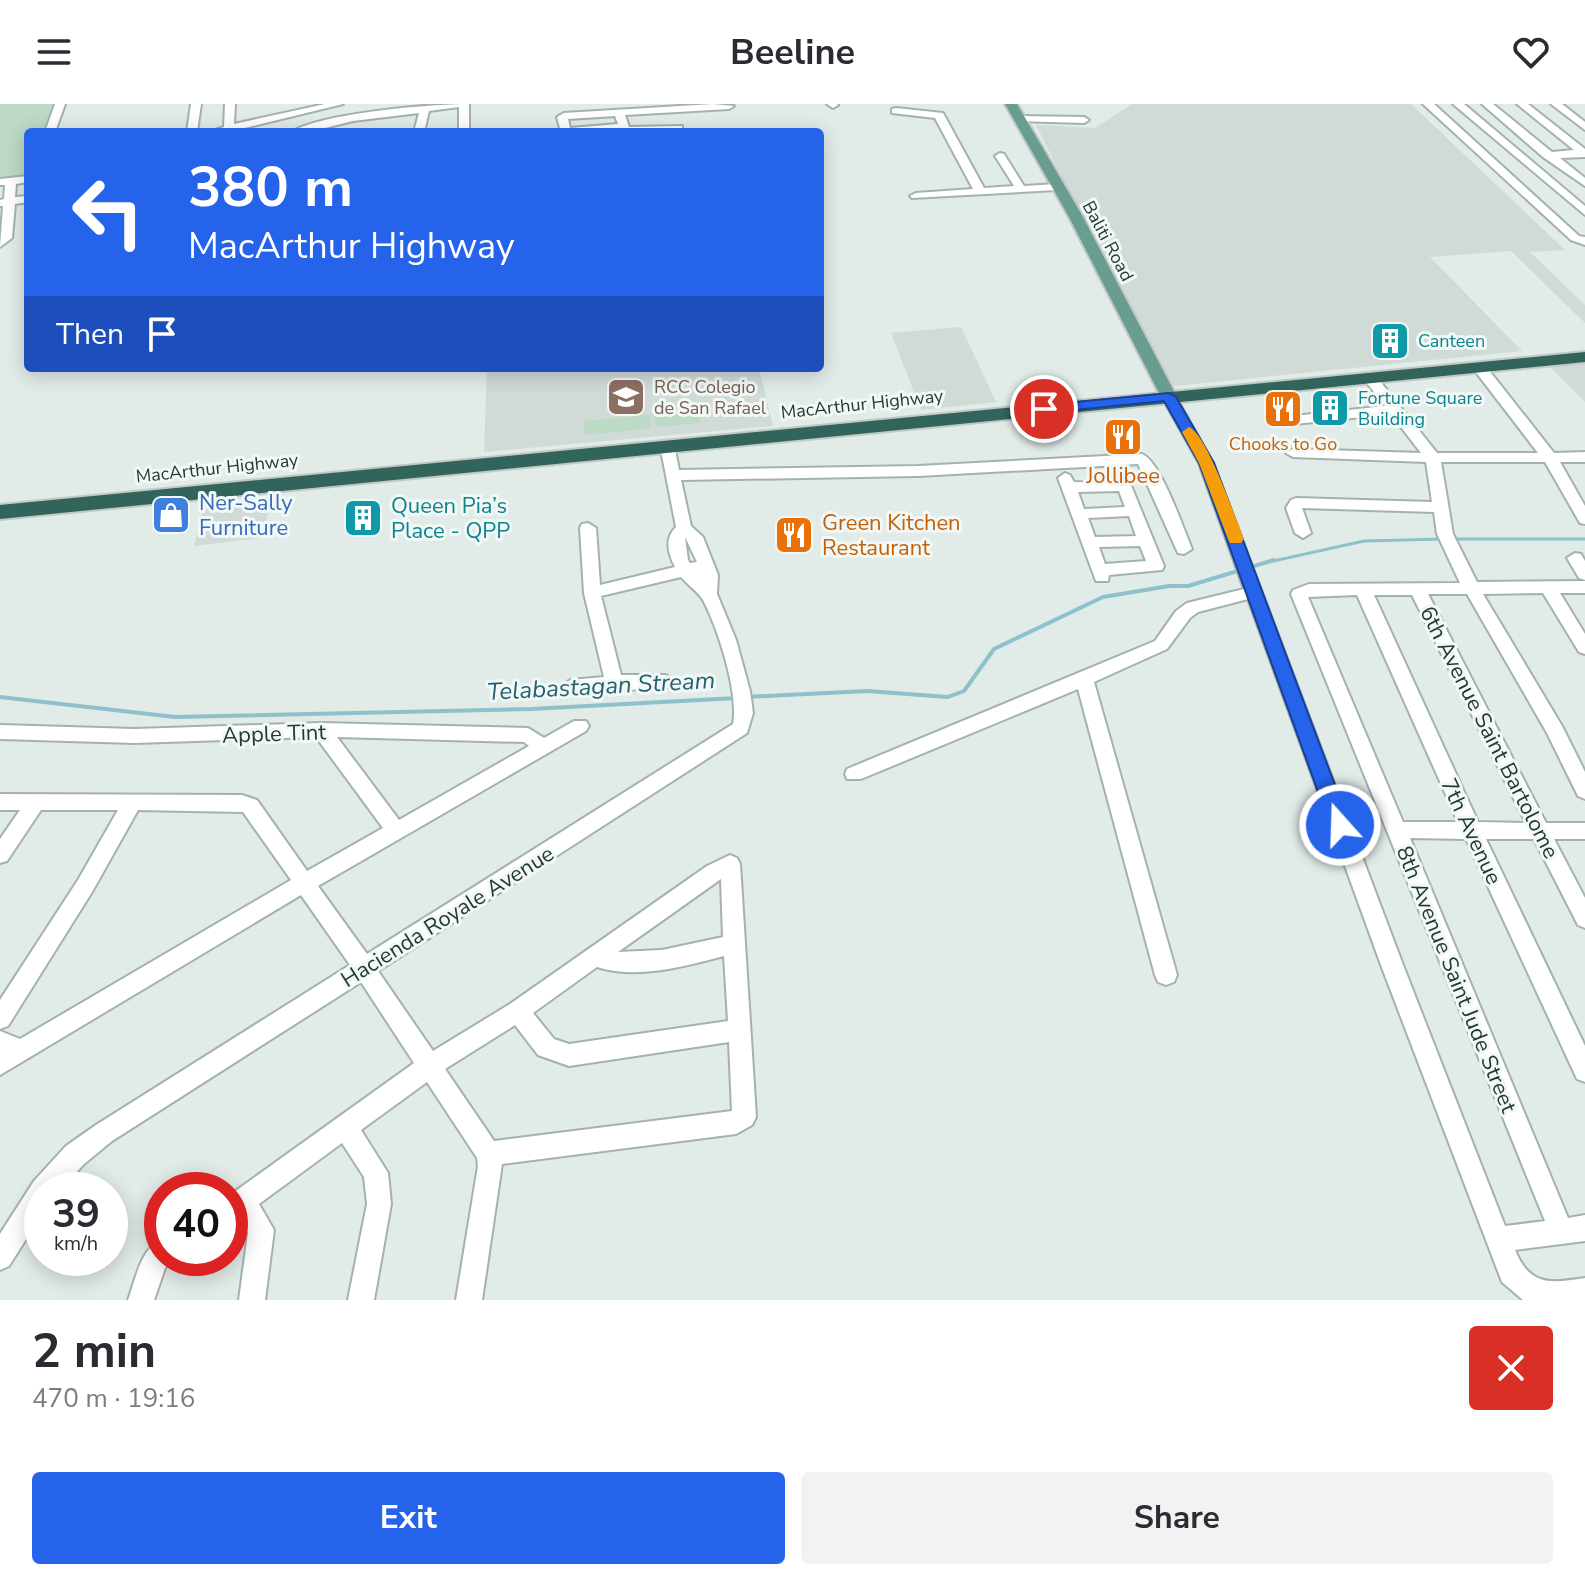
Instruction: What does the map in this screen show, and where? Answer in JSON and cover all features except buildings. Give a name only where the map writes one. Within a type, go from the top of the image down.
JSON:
[{"type":"highway","name":"MacArthur Highway","points":[[0,512],[1585,357]]},
{"type":"main road","name":"Baliti Road","points":[[1011,104],[1076,217],[1169,397]]},
{"type":"street","points":[[51,128],[60,104]]},
{"type":"street","points":[[193,128],[196,104]]},
{"type":"street","points":[[229,127],[230,104]]},
{"type":"street","points":[[264,104],[264,119]]},
{"type":"street","points":[[226,128],[289,109],[338,104]]},
{"type":"street","points":[[301,128],[464,104],[464,128]]},
{"type":"street","points":[[1428,104],[1575,238],[1585,241]]},
{"type":"street","points":[[1458,104],[1585,212]]},
{"type":"street","points":[[1487,104],[1585,183]]},
{"type":"street","points":[[1522,104],[1584,153]]},
{"type":"street","points":[[1556,104],[1585,127]]},
{"type":"street","points":[[322,106],[332,122]]},
{"type":"street","points":[[565,128],[564,116],[644,107],[729,106]]},
{"type":"street","points":[[420,128],[425,108]]},
{"type":"street","points":[[678,109],[678,128]]},
{"type":"street","points":[[896,111],[939,115],[980,191]]},
{"type":"street","points":[[619,112],[623,128]]},
{"type":"street","points":[[1020,119],[1084,120]]},
{"type":"street","points":[[1489,160],[1584,153]]},
{"type":"street","points":[[1000,156],[1020,188]]},
{"type":"street","points":[[0,243],[6,238],[6,182]]},
{"type":"street","points":[[916,196],[1057,187]]},
{"type":"street","points":[[1479,367],[1550,458],[1585,519]]},
{"type":"street","points":[[1370,378],[1433,458],[1448,542],[1470,588],[1555,731],[1585,791]]},
{"type":"street","points":[[1169,397],[1206,463],[1511,1273],[1527,1293],[1537,1297],[1585,1291]]},
{"type":"street","points":[[1285,421],[1397,409]]},
{"type":"street","name":"Hacienda Royale Avenue","points":[[667,445],[684,528],[695,537],[706,565],[711,584],[709,594]]},
{"type":"street","points":[[1293,453],[1433,458],[1585,457]]},
{"type":"street","points":[[672,475],[918,471],[1060,464],[1144,465],[1184,549]]},
{"type":"street","points":[[1060,464],[1077,514],[1101,574],[1156,567],[1123,485],[1068,487]]},
{"type":"street","points":[[1303,533],[1294,508],[1296,503],[1441,507]]},
{"type":"street","points":[[1077,514],[1135,511]]},
{"type":"street","points":[[588,528],[592,593],[614,682]]},
{"type":"street","name":"Hacienda Royale Avenue","points":[[60,1172],[75,1155],[104,1133],[738,731],[744,713],[741,691],[727,640],[709,594],[690,579],[675,541],[684,528]]},
{"type":"street","points":[[1088,542],[1147,541]]},
{"type":"street","points":[[1575,558],[1585,574]]},
{"type":"street","points":[[592,593],[706,565]]},
{"type":"street","points":[[854,774],[1161,645],[1182,615],[1249,579]]},
{"type":"street","points":[[1548,587],[1585,648]]},
{"type":"street","points":[[1363,589],[1585,587]]},
{"type":"street","name":"8th Avenue Saint Jude Street","points":[[1363,589],[1309,590],[1299,594],[1395,830],[1573,1229]]},
{"type":"street","name":"7th Avenue","points":[[1363,589],[1585,1071]]},
{"type":"street","name":"6th Avenue Saint Bartolome","points":[[1417,589],[1585,919]]},
{"type":"street","points":[[1084,679],[1166,975]]},
{"type":"street","points":[[570,687],[614,682],[666,682]]},
{"type":"street","points":[[0,1064],[306,882],[580,726]]},
{"type":"street","points":[[321,730],[396,831]]},
{"type":"street","name":"Apple Tint","points":[[0,732],[183,736],[321,730],[528,735],[543,747]]},
{"type":"street","points":[[0,855],[37,801]]},
{"type":"street","points":[[0,1019],[85,886],[133,801]]},
{"type":"street","points":[[0,802],[133,801],[242,803],[250,806],[306,882],[488,1154],[490,1166],[469,1300]]},
{"type":"street","points":[[1395,830],[1585,831]]},
{"type":"street","points":[[248,1198],[428,1067],[518,1011],[728,863],[732,867],[737,1030],[744,1114],[739,1120],[488,1154]]},
{"type":"street","points":[[593,956],[604,962],[632,962],[733,944]]},
{"type":"street","points":[[518,1011],[546,1047],[569,1055],[737,1030]]},
{"type":"street","points":[[0,1042],[22,1051]]},
{"type":"street","points":[[345,1127],[376,1173],[379,1204],[361,1300]]},
{"type":"street","points":[[248,1217],[261,1230],[252,1300]]},
{"type":"street","name":"Hacienda Royale Avenue","points":[[0,1257],[24,1220]]},
{"type":"street","points":[[1497,1240],[1573,1229]]},
{"type":"street","points":[[141,1300],[149,1276]]},
{"type":"shaded area","points":[[1132,104],[1411,104],[1565,250],[1530,252],[1585,305],[1585,323],[1511,251],[1430,257],[1522,351],[1174,386],[1084,222],[1036,125],[1095,128]]},
{"type":"shaded area","points":[[961,327],[996,402],[921,410],[891,333]]},
{"type":"shaded area","points":[[1585,363],[1585,402],[1549,366]]},
{"type":"shaded area","name":"RCC Colegio de San Rafael","points":[[487,372],[760,372],[773,426],[484,452]]},
{"type":"shaded area","points":[[272,498],[261,538],[194,546],[205,504]]},
{"type":"green space","points":[[0,104],[66,104],[57,128],[24,128],[24,180],[0,183]]},
{"type":"green space","points":[[698,410],[700,423],[655,427],[654,414]]},
{"type":"green space","points":[[650,415],[652,428],[585,435],[584,421]]},
{"type":"waterway","points":[[1269,562],[1364,541],[1443,539]]},
{"type":"waterway","points":[[1452,539],[1585,539]]},
{"type":"waterway","name":"Telabastagan Stream","points":[[746,697],[867,691],[948,697],[964,691],[994,649],[1103,597],[1169,586],[1188,586],[1274,560]]},
{"type":"waterway","name":"Telabastagan Stream","points":[[0,697],[175,717],[531,709],[737,698]]},
{"type":"slow traffic","points":[[1189,432],[1206,463],[1236,539]]},
{"type":"place","name":"Canteen","points":[[1390,341]]},
{"type":"place","name":"RCC Colegio de San Rafael","points":[[626,397]]},
{"type":"place","name":"Fortune Square Building","points":[[1330,408]]},
{"type":"place","name":"Chooks to Go","points":[[1283,409]]},
{"type":"place","name":"Jollibee","points":[[1123,437]]},
{"type":"place","name":"Ner-Sally Furniture","points":[[171,515]]},
{"type":"place","name":"Queen Pia’s Place - QPP","points":[[363,518]]},
{"type":"place","name":"Green Kitchen Restaurant","points":[[794,535]]},
{"type":"route","points":[[1044,409],[1169,397],[1206,463],[1340,825]]}]
